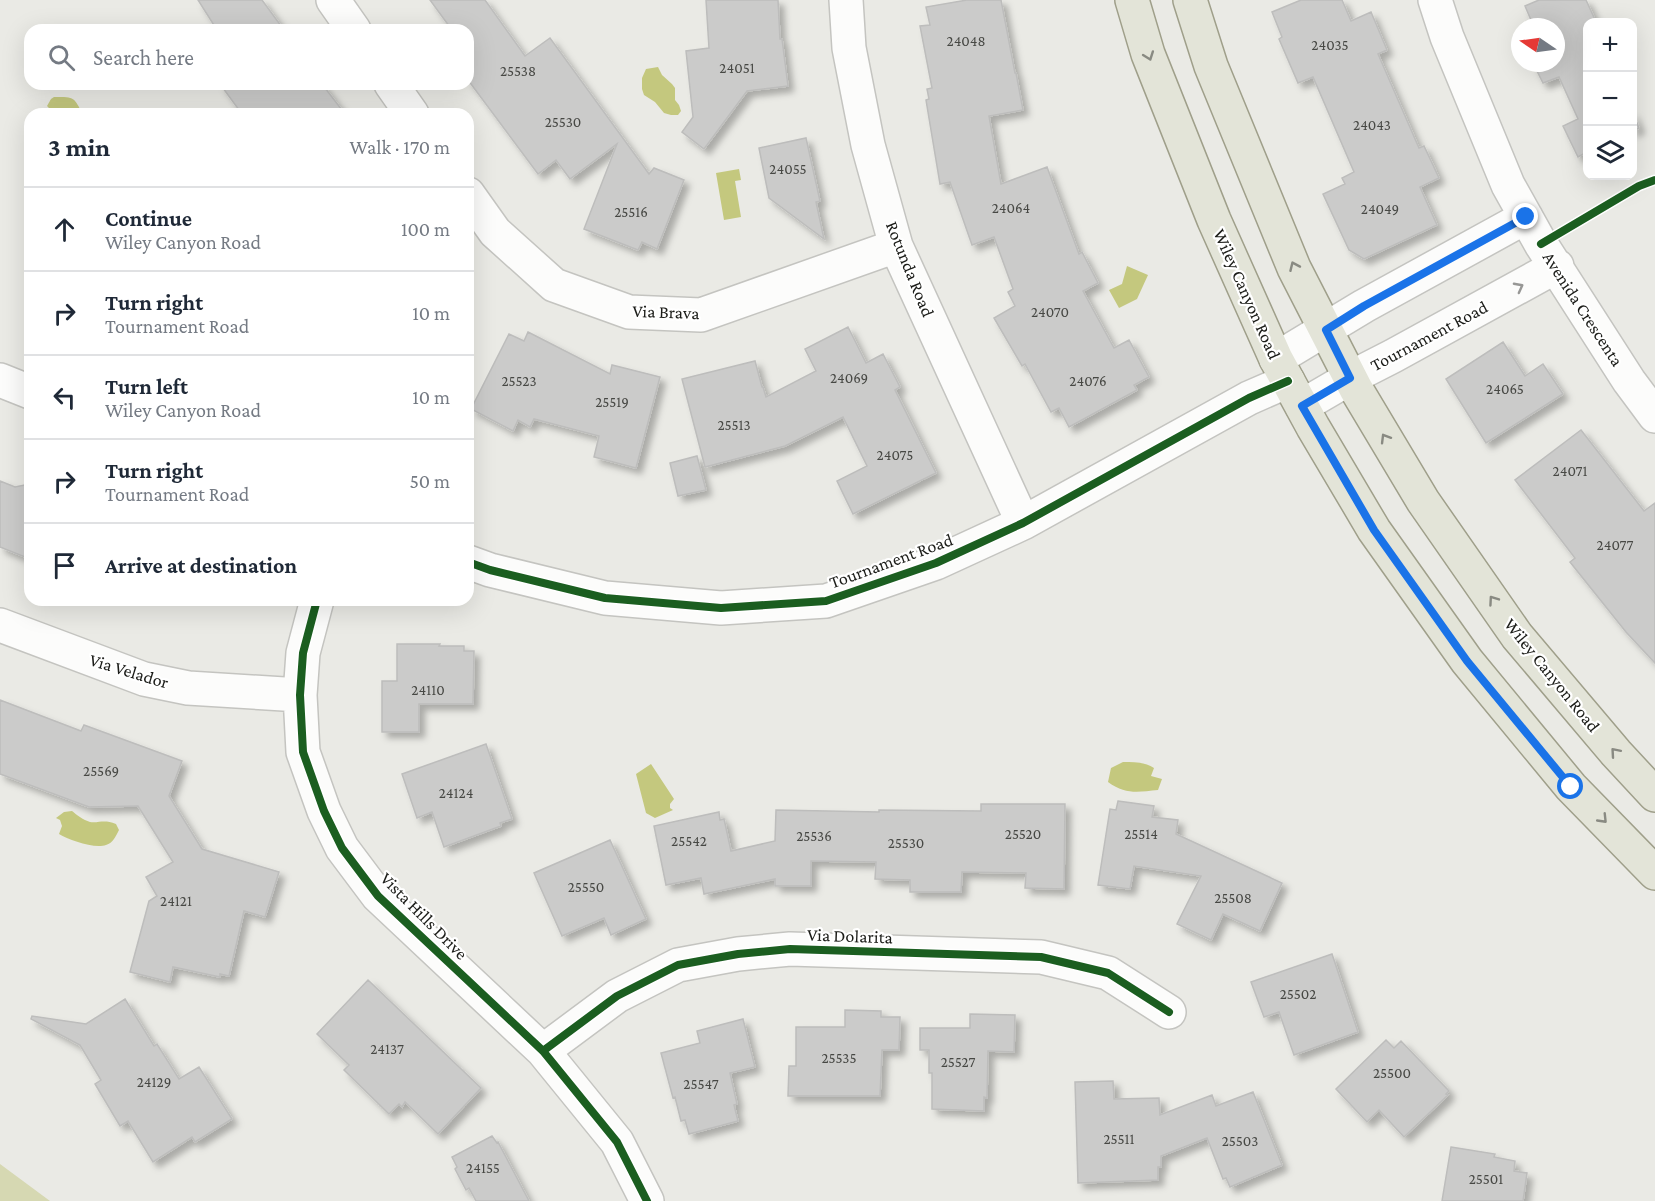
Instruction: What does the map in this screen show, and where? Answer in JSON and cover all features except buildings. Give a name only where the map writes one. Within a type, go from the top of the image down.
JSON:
[{"type":"main road","name":"Wiley Canyon Road","points":[[1132,0],[1148,54],[1197,176],[1288,382],[1374,530],[1467,661],[1571,787],[1655,873]]},
{"type":"main road","name":"Wiley Canyon Road","points":[[1190,0],[1211,66],[1294,268],[1350,378],[1423,501],[1518,636],[1616,753],[1655,795]]},
{"type":"street","points":[[333,0],[350,24]]},
{"type":"street","name":"Rotunda Road","points":[[846,0],[849,48],[868,146],[896,246],[1023,523]]},
{"type":"street","name":"Avenida Crescenta","points":[[1435,0],[1447,37],[1508,185],[1541,244],[1629,381],[1655,416]]},
{"type":"street","points":[[395,90],[408,108]]},
{"type":"street","name":"Via Brava","points":[[474,202],[495,232],[554,285],[629,312],[701,315],[896,246]]},
{"type":"street","name":"Tournament Road","points":[[1288,382],[1326,330],[1364,306],[1526,217]]},
{"type":"street","name":"Tournament Road","points":[[474,564],[605,598],[721,608],[826,601],[936,563],[1023,523],[1249,398],[1288,382],[1350,378],[1557,266]]},
{"type":"street","points":[[0,380],[24,390]]},
{"type":"street","name":"Vista Hills Drive","points":[[315,606],[303,653],[300,695],[303,752],[324,811],[342,848],[378,896],[543,1051],[617,1142],[648,1201]]},
{"type":"street","name":"Via Velador","points":[[0,625],[144,679],[188,688],[300,695]]},
{"type":"street","name":"Via Dolarita","points":[[543,1051],[617,996],[678,965],[738,954],[790,949],[1041,957],[1108,973],[1169,1011]]},
{"type":"shaded area","points":[[658,67],[662,75],[675,88],[675,100],[681,111],[678,115],[664,113],[655,102],[644,95],[642,78],[646,69]]},
{"type":"shaded area","points":[[66,97],[73,99],[79,108],[49,108],[47,106],[51,99]]},
{"type":"shaded area","points":[[739,169],[741,180],[735,181],[741,217],[724,220],[716,173]]},
{"type":"shaded area","points":[[1127,266],[1148,275],[1137,299],[1119,308],[1109,290],[1122,284]]},
{"type":"shaded area","points":[[1123,762],[1143,763],[1154,768],[1151,776],[1162,779],[1158,790],[1126,791],[1108,782],[1111,768]]},
{"type":"shaded area","points":[[651,764],[674,799],[670,804],[673,810],[655,818],[646,813],[636,774]]},
{"type":"shaded area","points":[[72,811],[90,822],[105,821],[116,824],[119,830],[111,843],[101,846],[88,845],[69,839],[59,834],[62,826],[60,820],[56,818],[64,812]]},
{"type":"shaded area","points":[[0,1164],[50,1201],[0,1201]]},
{"type":"cycle path","points":[[1541,244],[1639,186],[1655,180]]},
{"type":"cycle path","points":[[474,564],[605,598],[721,608],[826,601],[936,563],[1023,523],[1249,398],[1288,381]]},
{"type":"cycle path","points":[[315,606],[303,653],[300,695],[303,752],[324,811],[342,848],[378,896],[543,1051],[617,1142],[647,1201]]},
{"type":"cycle path","points":[[543,1051],[617,996],[678,965],[738,954],[790,949],[1041,957],[1108,973],[1169,1012]]},
{"type":"route","points":[[1526,217],[1364,306],[1326,330],[1350,378],[1302,406],[1374,530],[1467,661],[1571,787]]}]
